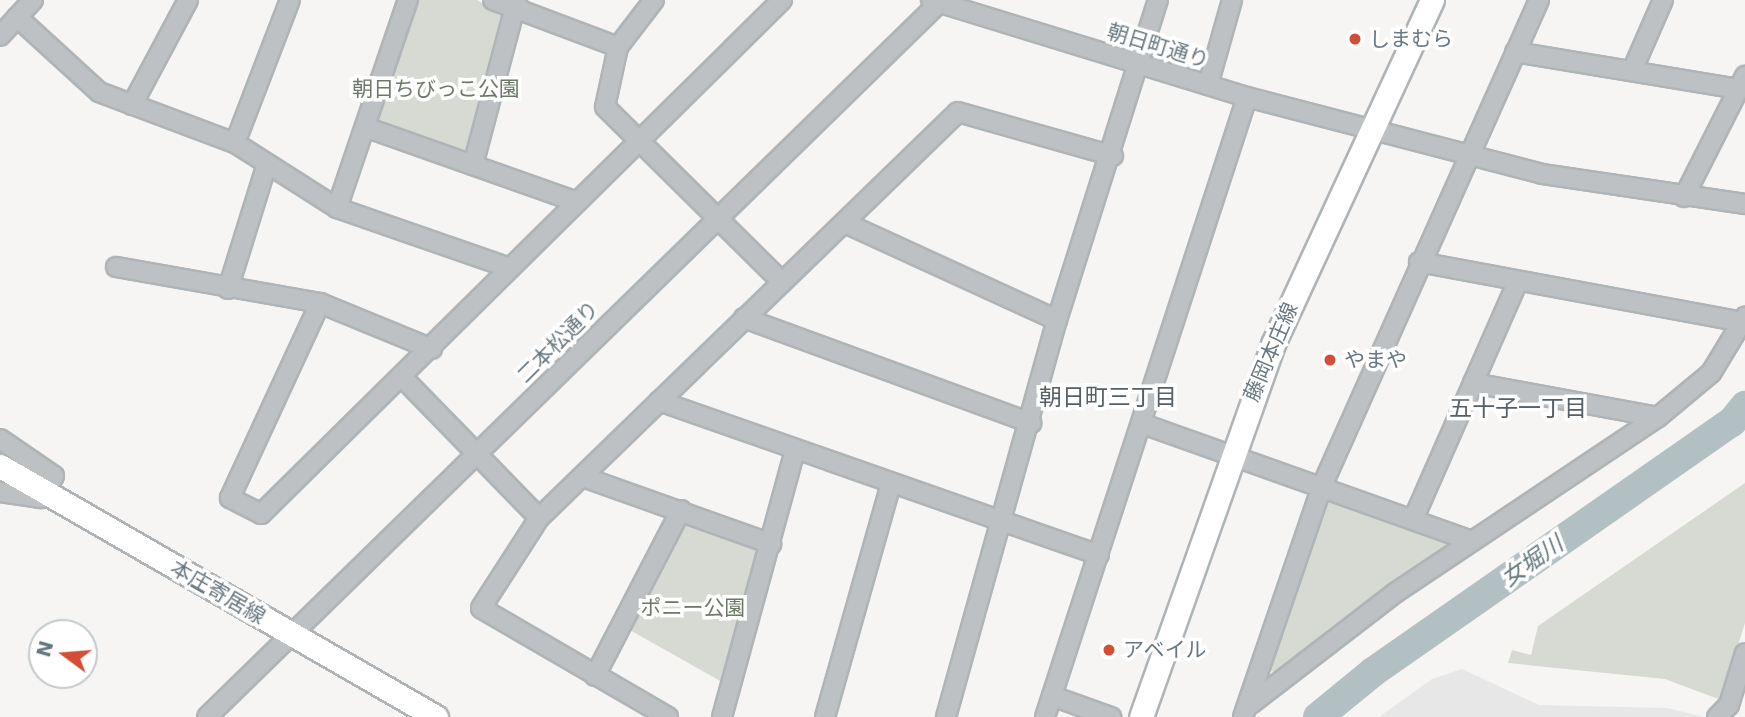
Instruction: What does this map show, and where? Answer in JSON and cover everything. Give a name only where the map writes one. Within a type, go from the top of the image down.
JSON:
[{"type":"main road","name":"藤岡本庄線","points":[[1141,717],[1229,453],[1432,0]]},
{"type":"main road","name":"本庄寄居線","points":[[0,466],[290,633],[407,710],[436,717]]},
{"type":"street","points":[[0,36],[33,0]]},
{"type":"street","points":[[132,105],[188,0]]},
{"type":"street","points":[[235,143],[290,0]]},
{"type":"street","points":[[337,208],[408,0]]},
{"type":"street","points":[[493,0],[515,4],[618,47]]},
{"type":"street","points":[[654,0],[618,47],[605,107],[782,282]]},
{"type":"street","points":[[320,303],[229,498],[261,514],[432,349],[510,268],[782,0]]},
{"type":"street","points":[[946,717],[1031,423],[1057,320],[1142,65],[1158,0]]},
{"type":"street","points":[[1208,85],[1232,0]]},
{"type":"street","points":[[1247,710],[1322,486],[1466,154],[1539,0]]},
{"type":"street","points":[[1632,71],[1663,0]]},
{"type":"street","name":"朝日町通り","points":[[938,1],[1247,97],[1542,174],[1745,204]]},
{"type":"street","name":"二本松通り","points":[[207,717],[938,1]]},
{"type":"street","points":[[473,165],[515,4]]},
{"type":"street","points":[[17,17],[99,92],[235,143],[337,208],[510,268]]},
{"type":"street","points":[[1515,52],[1632,71],[1742,83],[1684,197]]},
{"type":"street","points":[[1045,717],[1143,424],[1247,97]]},
{"type":"street","points":[[658,714],[481,608],[539,518],[958,112],[1113,156]]},
{"type":"street","points":[[365,127],[577,202]]},
{"type":"street","points":[[228,289],[267,164]]},
{"type":"street","points":[[845,223],[1057,320]]},
{"type":"street","points":[[1247,710],[1471,541],[1658,417],[1711,373],[1744,320],[1419,262]]},
{"type":"street","points":[[116,267],[228,289],[320,303],[432,349]]},
{"type":"street","points":[[1413,520],[1518,281]]},
{"type":"street","points":[[744,318],[1031,423]]},
{"type":"street","points":[[402,378],[539,518]]},
{"type":"street","points":[[1473,383],[1658,417]]},
{"type":"street","points":[[659,401],[1099,555]]},
{"type":"street","points":[[1143,424],[1471,541]]},
{"type":"street","points":[[0,439],[47,467],[54,476],[48,494],[33,499],[0,492]]},
{"type":"street","points":[[722,717],[795,450]]},
{"type":"street","points":[[583,477],[771,544]]},
{"type":"street","points":[[825,717],[891,484]]},
{"type":"street","points":[[595,676],[681,510]]},
{"type":"street","points":[[1731,705],[1745,653]]},
{"type":"street","points":[[1052,696],[1111,717]]},
{"type":"shaded area","points":[[1462,669],[1539,705],[1667,708],[1704,717],[1379,717],[1432,679]]},
{"type":"green space","name":"朝日ちびっこ公園","points":[[417,0],[477,0],[504,17],[467,154],[374,118]]},
{"type":"green space","points":[[1745,483],[1745,623],[1721,700],[1665,679],[1508,663],[1512,650],[1531,655],[1538,626]]},
{"type":"green space","points":[[1328,501],[1444,537],[1450,546],[1277,673],[1268,670],[1321,504]]},
{"type":"green space","name":"ポニー公園","points":[[687,521],[761,553],[722,682],[628,629]]},
{"type":"waterway","name":"女堀川","points":[[1318,717],[1373,672],[1732,422],[1745,406]]},
{"type":"place","name":"しまむら","points":[[1355,39]]},
{"type":"place","name":"やまや","points":[[1330,360]]},
{"type":"place","name":"アベイル","points":[[1109,650]]},
{"type":"district","name":"朝日町三丁目","points":[[1108,397]]},
{"type":"district","name":"五十子一丁目","points":[[1518,408]]}]
